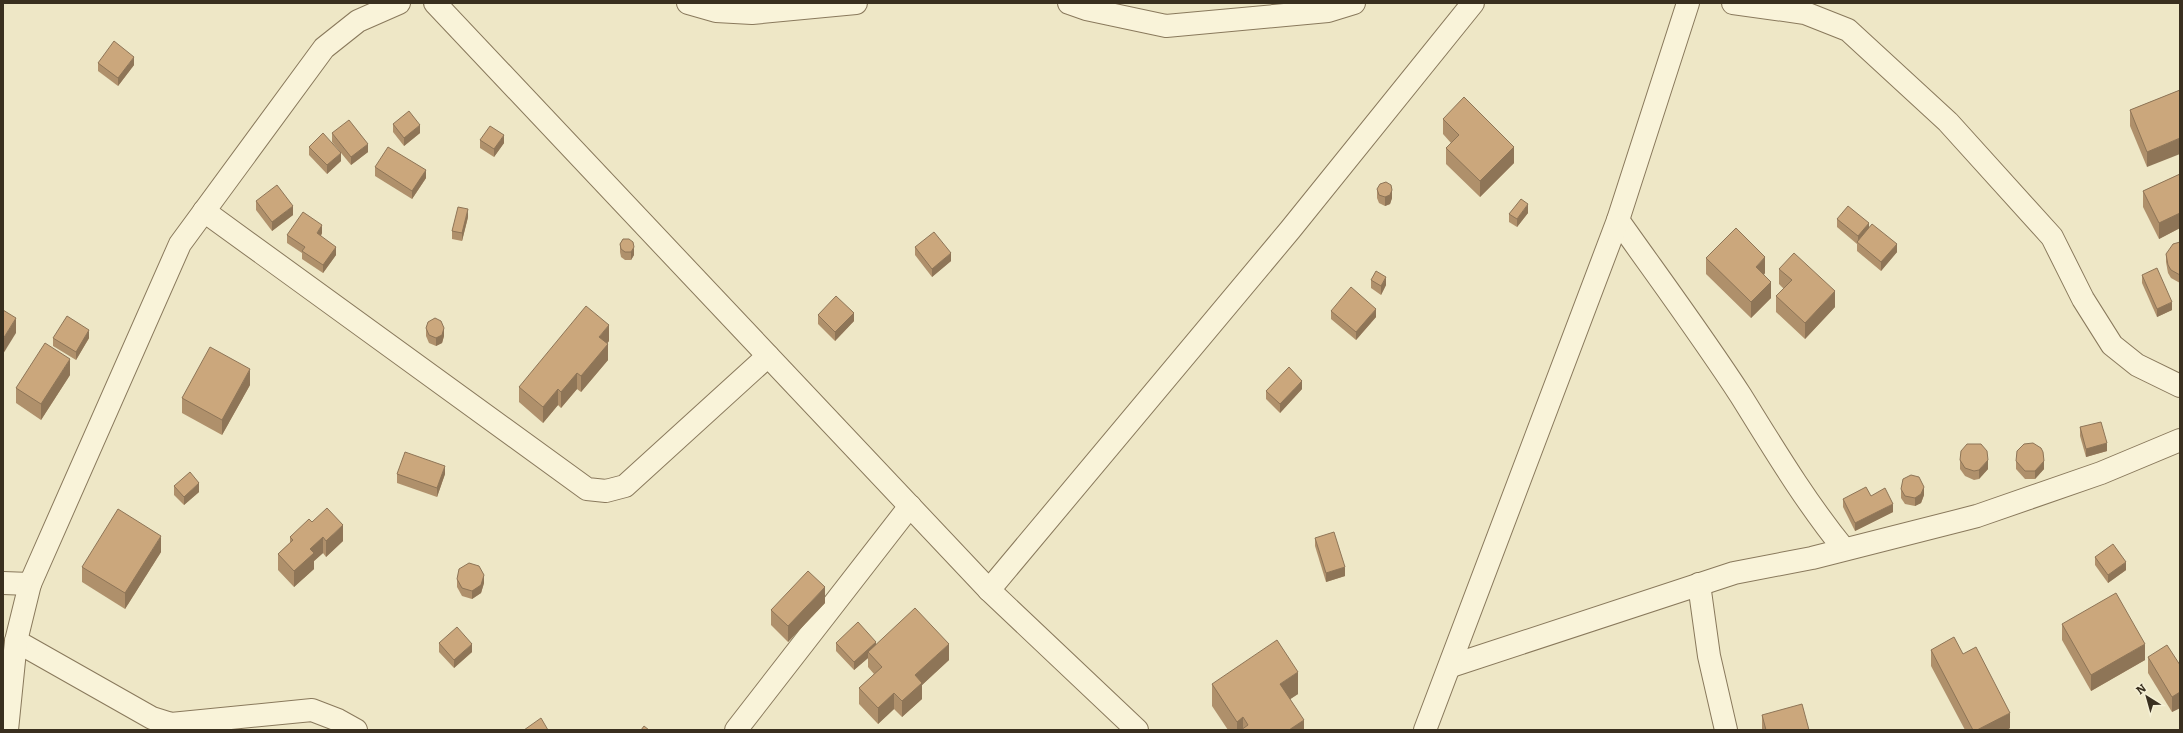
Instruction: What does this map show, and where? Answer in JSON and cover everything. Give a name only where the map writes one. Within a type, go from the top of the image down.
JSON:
[{"type":"street","points":[[7,730],[16,641],[30,584],[180,244],[324,48],[358,22],[398,3]]},
{"type":"street","points":[[435,3],[989,590],[1137,730]]},
{"type":"street","points":[[688,3],[716,11],[752,13],[856,3]]},
{"type":"street","points":[[1069,3],[1086,9],[1166,26],[1328,11],[1354,3]]},
{"type":"street","points":[[989,590],[1290,230],[1473,3]]},
{"type":"street","points":[[1425,730],[1451,666],[1618,220],[1688,3]]},
{"type":"street","points":[[1733,3],[1805,13],[1848,30],[1948,122],[2052,237],[2083,300],[2112,345],[2137,365],[2180,386]]},
{"type":"street","points":[[204,212],[587,489],[606,492],[625,486],[768,356]]},
{"type":"street","points":[[1618,220],[1741,396],[1785,469],[1824,525],[1844,549]]},
{"type":"street","points":[[1451,666],[1734,573],[1812,558],[1978,516],[2101,473],[2180,440]]},
{"type":"street","points":[[736,730],[910,506]]},
{"type":"street","points":[[3,583],[30,584]]},
{"type":"street","points":[[1699,584],[1709,656],[1726,730]]},
{"type":"street","points":[[16,641],[152,718],[171,724],[312,710],[338,720],[356,730]]},
{"type":"building","points":[[114,41],[134,57],[118,78],[98,63]]},
{"type":"building","points":[[2180,90],[2180,138],[2147,152],[2130,110]]},
{"type":"building","points":[[1464,97],[1514,147],[1480,181],[1446,148],[1459,135],[1443,119]]},
{"type":"building","points":[[409,111],[420,125],[404,138],[393,124]]},
{"type":"building","points":[[349,120],[368,144],[351,157],[332,133]]},
{"type":"building","points":[[490,126],[504,135],[494,149],[480,140]]},
{"type":"building","points":[[323,133],[341,153],[327,165],[309,147]]},
{"type":"building","points":[[388,147],[426,170],[412,191],[375,167]]},
{"type":"building","points":[[2180,174],[2180,213],[2159,223],[2143,191]]},
{"type":"building","points":[[1386,182],[1391,185],[1392,190],[1390,195],[1385,197],[1379,195],[1377,189],[1380,184]]},
{"type":"building","points":[[277,185],[293,206],[272,222],[256,201]]},
{"type":"building","points":[[1521,199],[1528,204],[1517,219],[1509,214]]},
{"type":"building","points":[[1848,206],[1869,223],[1858,236],[1837,219]]},
{"type":"building","points":[[458,207],[468,209],[462,233],[452,231]]},
{"type":"building","points":[[303,212],[322,225],[317,233],[336,247],[323,265],[302,251],[305,247],[287,235]]},
{"type":"building","points":[[1872,224],[1897,244],[1881,262],[1857,242]]},
{"type":"building","points":[[1736,228],[1765,257],[1756,267],[1771,282],[1751,302],[1706,258]]},
{"type":"building","points":[[934,232],[951,253],[932,269],[915,247]]},
{"type":"building","points":[[623,239],[629,239],[633,242],[634,247],[631,252],[625,252],[621,249],[620,244]]},
{"type":"building","points":[[2180,242],[2180,275],[2171,270],[2168,265],[2166,254],[2173,244]]},
{"type":"building","points":[[1794,253],[1835,291],[1805,323],[1776,296],[1792,280],[1779,269]]},
{"type":"building","points":[[2157,268],[2172,302],[2157,309],[2142,275]]},
{"type":"building","points":[[1376,271],[1386,277],[1381,286],[1371,280]]},
{"type":"building","points":[[1351,287],[1376,309],[1356,332],[1331,311]]},
{"type":"building","points":[[836,296],[854,313],[835,332],[818,315]]},
{"type":"building","points":[[586,306],[609,325],[599,337],[608,344],[581,376],[577,373],[561,392],[558,389],[543,407],[519,387]]},
{"type":"building","points":[[3,310],[16,318],[3,339]]},
{"type":"building","points":[[67,316],[89,330],[76,352],[53,338]]},
{"type":"building","points":[[435,318],[441,321],[444,328],[442,335],[436,338],[429,335],[426,328],[428,322]]},
{"type":"building","points":[[45,343],[70,359],[41,404],[16,388]]},
{"type":"building","points":[[210,347],[250,369],[222,420],[182,398]]},
{"type":"building","points":[[1289,367],[1302,381],[1280,404],[1266,391]]},
{"type":"building","points":[[2101,422],[2107,443],[2086,449],[2080,427]]},
{"type":"building","points":[[2033,443],[2041,448],[2044,461],[2035,471],[2025,471],[2016,461],[2017,451],[2024,444]]},
{"type":"building","points":[[1967,444],[1981,444],[1987,451],[1988,460],[1979,470],[1974,471],[1965,468],[1960,460],[1961,451]]},
{"type":"building","points":[[405,452],[445,466],[437,488],[397,474]]},
{"type":"building","points":[[190,472],[199,483],[184,497],[174,486]]},
{"type":"building","points":[[1911,475],[1919,477],[1924,487],[1921,494],[1915,498],[1905,496],[1901,489],[1903,479]]},
{"type":"building","points":[[1866,487],[1871,496],[1885,488],[1893,504],[1855,523],[1843,499]]},
{"type":"building","points":[[327,508],[343,525],[326,541],[323,537],[310,549],[314,553],[294,571],[278,554],[293,540],[290,537],[309,519],[312,522]]},
{"type":"building","points":[[118,509],[161,536],[125,593],[82,567]]},
{"type":"building","points":[[1334,532],[1345,567],[1326,573],[1315,538]]},
{"type":"building","points":[[2113,544],[2126,562],[2108,575],[2095,557]]},
{"type":"building","points":[[469,563],[479,566],[484,575],[481,585],[472,591],[462,588],[457,579],[459,569]]},
{"type":"building","points":[[808,571],[825,587],[788,626],[771,610]]},
{"type":"building","points":[[2116,593],[2145,644],[2091,675],[2062,624]]},
{"type":"building","points":[[915,608],[949,644],[915,675],[922,683],[902,701],[894,693],[878,708],[859,688],[882,667],[868,652]]},
{"type":"building","points":[[858,622],[876,642],[854,662],[836,643]]},
{"type":"building","points":[[457,627],[472,644],[454,660],[439,643]]},
{"type":"building","points":[[1954,637],[1963,654],[1976,647],[2010,713],[1977,730],[1973,730],[1931,650]]},
{"type":"building","points":[[1277,640],[1298,672],[1280,684],[1304,720],[1289,730],[1241,730],[1248,725],[1243,717],[1237,722],[1212,684]]},
{"type":"building","points":[[2167,645],[2180,665],[2180,692],[2172,697],[2148,657]]},
{"type":"building","points":[[1802,704],[1809,730],[1766,730],[1762,715]]},
{"type":"building","points":[[541,718],[548,730],[524,730]]},
{"type":"building","points":[[644,726],[649,730],[641,730]]}]
